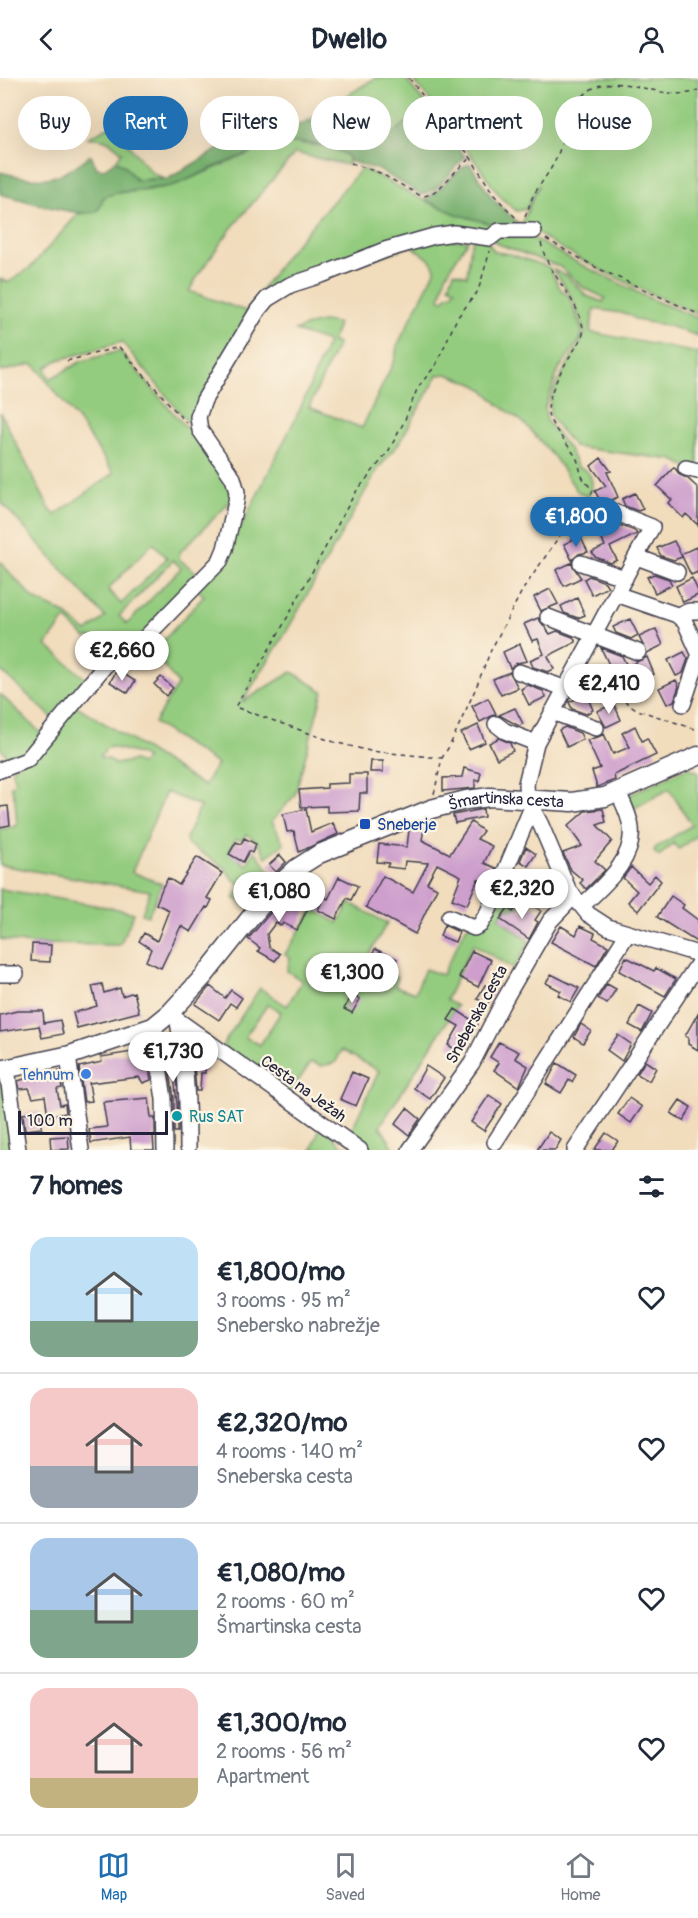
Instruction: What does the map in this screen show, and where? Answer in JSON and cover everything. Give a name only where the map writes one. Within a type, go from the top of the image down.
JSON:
[{"type":"main road","name":"Šmartinska cesta","points":[[3,1069],[68,1056],[174,1018],[204,976],[268,896],[297,868],[319,854],[431,809],[478,798],[530,803],[596,799],[618,792],[698,756]]},
{"type":"street","points":[[0,770],[27,760],[112,657],[130,651],[141,642],[220,561],[234,513],[237,492],[233,478],[200,430],[198,417],[204,400],[267,299],[290,285],[409,243],[454,233],[490,238],[499,231],[537,234]]},
{"type":"street","points":[[609,510],[652,527],[536,743],[526,784],[530,803],[577,901],[588,914],[608,927],[698,954]]},
{"type":"street","points":[[637,557],[677,572]]},
{"type":"street","points":[[581,563],[625,578]]},
{"type":"street","points":[[616,594],[677,615],[686,622],[698,651]]},
{"type":"street","points":[[677,615],[688,611],[698,611]]},
{"type":"street","points":[[548,617],[638,652]]},
{"type":"street","points":[[683,704],[698,659]]},
{"type":"street","points":[[519,672],[564,688]]},
{"type":"street","points":[[552,712],[596,728]]},
{"type":"street","points":[[496,724],[505,731],[536,743]]},
{"type":"street","name":"Sneberska cesta","points":[[410,1150],[472,1063],[502,1004],[550,921],[616,872],[628,848],[631,827],[618,792]]},
{"type":"street","points":[[449,917],[474,928],[480,924],[488,912],[530,803]]},
{"type":"street","points":[[495,1142],[628,933]]},
{"type":"street","points":[[575,1150],[698,963]]},
{"type":"street","points":[[0,974],[16,974]]},
{"type":"street","points":[[174,1018],[183,1043],[188,1102],[188,1147]]},
{"type":"street","name":"Cesta na Ježah","points":[[174,1018],[360,1150]]},
{"type":"street","points":[[153,1027],[164,1099],[165,1150]]},
{"type":"street","points":[[68,1056],[81,1150]]},
{"type":"street","points":[[3,1069],[18,1150]]},
{"type":"path","points":[[409,78],[471,158],[494,195],[522,223],[534,195],[555,161],[568,123],[584,92],[598,84],[609,83],[621,83],[668,94],[688,94],[698,91]]},
{"type":"path","points":[[351,164],[381,173],[421,196],[427,196],[440,187],[460,165],[471,158]]},
{"type":"path","points":[[537,234],[597,268],[698,314]]},
{"type":"path","points":[[431,809],[442,758],[471,699],[491,650],[522,591],[560,535],[590,498],[593,490],[583,478],[575,455],[550,420],[547,408],[561,369],[582,338],[584,331],[569,297],[561,287],[544,254],[537,234]]},
{"type":"path","points":[[442,758],[370,751],[334,742],[235,707],[281,629],[355,493],[388,452],[404,422],[418,387],[436,365],[458,318],[478,291],[489,255],[490,238]]},
{"type":"path","points":[[67,361],[119,347],[186,424]]},
{"type":"path","points":[[574,671],[617,689],[627,703],[638,710],[698,730]]},
{"type":"green space","points":[[375,78],[405,78],[419,96],[403,96],[403,125],[391,135],[391,96],[347,96]]},
{"type":"green space","points":[[412,78],[698,78],[698,314],[608,273],[564,250],[522,223],[539,185],[526,209],[517,211],[494,188],[467,150],[543,150],[543,96],[426,96]]},
{"type":"green space","points":[[307,121],[311,122],[311,143],[299,143],[299,125]]},
{"type":"green space","points":[[403,125],[403,150],[460,150],[465,157],[435,189],[422,195],[379,170],[349,161],[347,155],[335,150],[391,150],[391,135]]},
{"type":"green space","points":[[103,130],[103,139],[91,138]]},
{"type":"green space","points":[[299,143],[311,145],[311,150],[337,150],[348,156],[348,165],[295,153],[230,230],[189,291],[246,311],[288,253],[361,169],[435,205],[495,225],[500,229],[453,231],[266,297],[195,431],[122,342],[58,360],[45,368],[50,379],[82,361],[120,351],[196,439],[229,483],[235,497],[180,552],[179,559],[201,576],[139,641],[113,651],[114,648],[90,637],[86,638],[65,619],[46,645],[87,680],[56,721],[0,670],[0,562],[34,599],[65,614],[87,632],[105,617],[0,501],[0,412],[49,508],[55,515],[114,473],[79,422],[37,368],[32,364],[0,372],[0,279],[9,282],[30,268],[78,214],[94,211],[108,195],[167,186],[260,150],[299,150]],"holes":[[[153,543],[167,558],[121,604],[108,589]],[[173,560],[181,568],[127,624],[119,616]]]},
{"type":"green space","points":[[120,150],[133,150],[152,173],[163,178],[136,180],[123,164],[116,161],[122,152]]},
{"type":"green space","points":[[217,150],[257,150],[174,185],[110,195],[103,198],[97,211],[90,213],[65,211],[0,194],[0,172],[26,178],[47,178],[67,171],[89,156],[97,168],[104,169],[116,161],[123,164],[136,180],[168,179]]},
{"type":"green space","points":[[470,164],[492,198],[523,228],[500,229],[495,225],[456,214],[425,200],[460,169]]},
{"type":"green space","points":[[494,236],[530,237],[653,300],[698,318],[698,336],[669,326],[636,320],[628,314],[594,309],[590,332],[698,353],[698,469],[674,460],[574,447],[553,420],[550,407],[556,386],[585,333],[573,299],[554,270],[567,276],[587,296],[603,302],[605,298],[584,288],[560,267],[498,244],[493,240]]},
{"type":"green space","points":[[474,238],[485,239],[495,252],[510,254],[549,267],[560,288],[569,297],[582,331],[581,338],[559,369],[545,407],[547,421],[569,449],[578,467],[590,475],[592,488],[588,497],[577,491],[555,458],[524,423],[499,405],[483,389],[447,374],[438,375],[399,443],[378,469],[285,634],[242,702],[292,672],[323,691],[295,795],[272,821],[284,844],[266,857],[258,843],[247,834],[242,840],[235,839],[230,851],[246,865],[255,851],[275,878],[250,907],[234,898],[242,886],[224,867],[187,844],[186,838],[200,806],[166,792],[132,872],[162,884],[148,916],[142,914],[150,891],[0,865],[0,829],[17,826],[15,799],[11,786],[15,783],[12,769],[75,705],[204,786],[217,764],[154,723],[178,684],[153,652],[204,596],[196,588],[234,526],[241,527],[301,407],[328,342],[295,331],[322,322],[338,324],[332,342],[338,344],[309,407],[362,428],[395,359],[397,346],[435,271],[432,263],[410,245],[433,240],[468,240],[446,275],[440,299],[444,300],[455,289],[449,286],[454,272],[467,276],[471,244]],"holes":[[[111,747],[139,754],[146,759],[141,764],[133,761],[115,764],[109,759],[101,758],[100,755],[105,749]]]},
{"type":"green space","points":[[0,694],[44,736],[14,763],[0,748]]},
{"type":"green space","points":[[688,767],[698,772],[698,834],[679,849],[673,843],[659,856],[654,852],[655,848],[692,825],[669,789],[631,810],[625,797]]},
{"type":"green space","points":[[0,889],[134,913],[120,945],[30,944],[0,939]]},
{"type":"green space","points":[[496,898],[522,902],[513,910],[507,907],[499,918],[530,942],[513,969],[473,944],[446,1000],[457,1006],[380,1126],[395,1150],[368,1150],[350,1133],[379,1071],[342,1050],[335,1063],[321,1066],[311,1062],[288,1096],[222,1046],[260,988],[287,1006],[302,981],[287,971],[290,958],[285,954],[313,909],[338,923],[350,903],[387,923],[366,960],[369,962],[365,974],[382,982],[387,972],[398,977],[395,986],[415,993],[425,969],[442,975],[466,928]],"holes":[[[268,1004],[281,1012],[260,1045],[245,1037]]]},
{"type":"green space","points":[[0,1077],[3,1077],[15,1150],[0,1150]]},
{"type":"green space","points":[[321,1124],[342,1146],[356,1150],[312,1150]]},
{"type":"building","points":[[601,458],[611,471],[607,472],[618,497],[602,504],[595,491],[606,486],[591,466]]},
{"type":"building","points":[[674,467],[680,475],[698,488],[698,525],[686,514],[683,518],[668,503],[672,500],[657,486]]},
{"type":"building","points":[[635,493],[643,509],[638,511],[625,506],[622,499]]},
{"type":"building","points":[[599,510],[609,528],[617,524],[637,534],[610,547],[617,560],[611,563],[595,557],[592,552],[605,546],[598,531],[592,534],[584,517]]},
{"type":"building","points":[[580,536],[588,552],[579,554],[572,560],[564,544]]},
{"type":"building","points":[[674,541],[682,557],[674,560],[661,556],[657,548]]},
{"type":"building","points":[[696,547],[698,572],[691,575],[681,554]]},
{"type":"building","points":[[571,563],[581,578],[564,586],[556,570]]},
{"type":"building","points":[[654,574],[669,579],[672,585],[655,593],[647,577]]},
{"type":"building","points":[[589,576],[605,582],[608,587],[592,595],[584,579]]},
{"type":"building","points":[[692,578],[698,595],[683,602],[676,586]]},
{"type":"building","points":[[550,589],[558,604],[541,611],[534,597]]},
{"type":"building","points":[[577,598],[585,615],[578,618],[564,613],[561,606]]},
{"type":"building","points":[[538,618],[550,634],[557,631],[573,637],[576,642],[548,656],[554,669],[548,672],[533,667],[530,660],[544,654],[538,639],[532,641],[524,624]]},
{"type":"building","points":[[630,619],[638,635],[631,639],[616,633],[613,627]]},
{"type":"building","points":[[656,629],[663,645],[647,653],[639,637]]},
{"type":"building","points":[[520,644],[527,661],[517,663],[510,668],[503,652]]},
{"type":"building","points":[[601,648],[622,656],[630,672],[616,679]]},
{"type":"building","points":[[684,652],[688,659],[683,673],[676,676],[668,660]]},
{"type":"building","points":[[647,657],[654,674],[638,681],[630,665]]},
{"type":"building","points":[[117,670],[135,681],[128,693],[110,682]]},
{"type":"building","points":[[510,672],[518,688],[501,695],[493,679]]},
{"type":"building","points":[[161,677],[173,688],[166,696],[154,684]]},
{"type":"building","points":[[676,680],[679,686],[674,701],[667,704],[659,688]]},
{"type":"building","points":[[528,685],[543,691],[546,697],[529,705],[521,689]]},
{"type":"building","points":[[586,694],[593,710],[586,714],[572,709],[569,702]]},
{"type":"building","points":[[488,698],[496,714],[480,722],[472,706]]},
{"type":"building","points":[[614,704],[621,720],[606,727],[597,711]]},
{"type":"building","points":[[515,708],[523,724],[519,726],[499,715]]},
{"type":"building","points":[[478,725],[485,742],[469,749],[461,733]]},
{"type":"building","points":[[635,726],[642,741],[647,738],[656,755],[614,775],[615,780],[597,787],[592,771],[600,768],[587,740],[604,734],[613,754],[630,747],[622,733]]},
{"type":"building","points":[[565,727],[580,733],[583,739],[567,747],[559,730]]},
{"type":"building","points":[[499,738],[510,743],[513,751],[497,759],[489,743]]},
{"type":"building","points":[[371,761],[383,761],[383,772],[370,772]]},
{"type":"building","points":[[464,768],[481,773],[479,781],[475,780],[475,788],[443,791],[443,778],[462,777]]},
{"type":"building","points":[[349,774],[367,774],[367,793],[360,793],[359,811],[327,812],[327,806],[301,807],[299,790],[327,788],[327,784],[349,783]]},
{"type":"building","points":[[8,806],[10,825],[0,827],[0,807]]},
{"type":"building","points":[[306,809],[311,832],[333,823],[338,834],[299,852],[294,831],[287,832],[283,814]]},
{"type":"building","points":[[483,809],[484,817],[455,823],[453,815]]},
{"type":"building","points":[[603,809],[606,822],[597,825],[612,841],[595,861],[605,870],[586,889],[580,883],[583,880],[571,870],[563,853],[582,846],[568,826],[585,811]]},
{"type":"building","points":[[471,822],[483,831],[477,839],[492,846],[484,863],[496,868],[489,884],[478,879],[467,905],[452,899],[461,876],[437,864],[427,883],[437,888],[415,934],[366,907],[383,876],[413,892],[428,863],[405,861],[404,869],[387,867],[389,863],[377,862],[379,844],[407,847],[409,830],[417,827],[424,828],[422,840],[450,854]]},
{"type":"building","points":[[244,838],[256,844],[252,853],[249,851],[243,862],[229,854],[236,842],[241,844]]},
{"type":"building","points":[[526,847],[536,854],[528,866],[520,861]]},
{"type":"building","points":[[280,855],[286,862],[276,872],[269,865]]},
{"type":"building","points":[[197,857],[222,873],[207,898],[212,900],[208,908],[206,907],[191,932],[181,926],[161,968],[146,961],[151,949],[139,941],[144,933],[157,941],[169,910],[156,904],[163,886],[168,878],[179,885]]},
{"type":"building","points":[[631,867],[648,883],[655,875],[661,881],[638,911],[628,902],[637,891],[623,878]]},
{"type":"building","points":[[551,875],[559,893],[537,902],[534,893],[541,891],[540,888],[544,886],[541,879]]},
{"type":"building","points":[[339,877],[358,886],[351,900],[347,898],[336,919],[318,910],[324,897],[328,899]]},
{"type":"building","points":[[287,893],[302,904],[309,906],[297,930],[283,923],[281,926],[276,922],[267,934],[269,947],[280,954],[275,961],[258,951],[260,948],[248,939]]},
{"type":"building","points":[[671,896],[684,905],[682,908],[698,920],[698,943],[657,917]]},
{"type":"building","points":[[531,904],[541,911],[535,920],[538,922],[529,939],[500,919],[508,908],[513,912],[517,907],[524,912]]},
{"type":"building","points":[[444,925],[459,932],[455,942],[440,936]]},
{"type":"building","points":[[561,926],[576,935],[580,926],[595,933],[593,938],[608,946],[596,966],[551,942]]},
{"type":"building","points":[[32,944],[51,945],[50,962],[31,961]]},
{"type":"building","points":[[375,949],[397,959],[390,975],[383,972],[381,976],[366,970]]},
{"type":"building","points":[[472,951],[491,960],[478,987],[459,977]]},
{"type":"building","points":[[626,957],[654,971],[656,968],[676,979],[665,996],[619,971]]},
{"type":"building","points":[[551,974],[579,988],[571,1002],[558,995],[561,991],[546,983]]},
{"type":"building","points":[[102,984],[104,993],[120,988],[122,996],[134,992],[139,1012],[77,1028],[73,1013],[97,1006],[92,986]]},
{"type":"building","points":[[607,984],[616,989],[607,1004],[598,998]]},
{"type":"building","points":[[485,985],[495,989],[487,1004],[477,999]]},
{"type":"building","points":[[210,986],[225,998],[231,990],[242,998],[236,1007],[230,1003],[219,1020],[195,1004]]},
{"type":"building","points":[[352,995],[360,999],[352,1013],[344,1009]]},
{"type":"building","points":[[639,1006],[652,1013],[642,1032],[629,1025]]},
{"type":"building","points":[[455,1009],[478,1024],[461,1053],[448,1045],[459,1026],[448,1020]]},
{"type":"building","points":[[17,1011],[43,1011],[44,1023],[60,1020],[63,1034],[42,1038],[39,1026],[0,1032],[0,1015]]},
{"type":"building","points":[[698,1013],[698,1050],[688,1044],[688,1038],[685,1036]]},
{"type":"building","points":[[581,1024],[591,1031],[583,1043],[574,1037]]},
{"type":"building","points":[[618,1035],[631,1044],[622,1061],[607,1050]]},
{"type":"building","points":[[171,1041],[178,1132],[174,1132],[174,1098],[165,1042]]},
{"type":"building","points":[[499,1042],[519,1052],[515,1058],[528,1066],[519,1087],[494,1070],[499,1063],[490,1057]]},
{"type":"building","points":[[144,1050],[146,1068],[149,1067],[151,1080],[143,1083],[139,1077],[89,1083],[92,1101],[84,1102],[79,1067],[102,1062],[101,1057]]},
{"type":"building","points":[[193,1051],[206,1052],[205,1073],[201,1073],[200,1091],[196,1091]]},
{"type":"building","points":[[645,1061],[656,1068],[649,1081],[637,1074]]},
{"type":"building","points":[[557,1063],[576,1075],[572,1082],[569,1080],[561,1093],[546,1084]]},
{"type":"building","points":[[426,1066],[444,1078],[430,1099],[414,1088]]},
{"type":"building","points":[[59,1071],[62,1088],[57,1089],[60,1105],[65,1104],[66,1113],[48,1116],[45,1096],[33,1098],[29,1088],[20,1089],[18,1081]]},
{"type":"building","points":[[352,1072],[368,1079],[356,1106],[340,1099]]},
{"type":"building","points":[[489,1095],[502,1104],[484,1131],[471,1122]]},
{"type":"building","points":[[149,1098],[151,1118],[155,1118],[154,1150],[131,1150],[130,1137],[91,1143],[89,1129],[107,1127],[103,1102]]},
{"type":"building","points":[[629,1098],[642,1107],[631,1123],[618,1114]]},
{"type":"building","points":[[680,1100],[691,1107],[684,1121],[671,1113]]},
{"type":"building","points":[[407,1108],[420,1119],[409,1135],[395,1124]]},
{"type":"building","points":[[40,1112],[42,1128],[25,1130],[23,1114]]},
{"type":"building","points":[[549,1132],[561,1140],[555,1150],[537,1150]]},
{"type":"building","points":[[606,1133],[618,1141],[612,1150],[594,1150]]},
{"type":"building","points":[[68,1136],[69,1149],[51,1150],[50,1137]]},
{"type":"place","name":"Sneberje","points":[[365,824]]},
{"type":"place","name":"Tehnum","points":[[86,1074]]},
{"type":"place","name":"Rus SAT","points":[[177,1116]]}]
